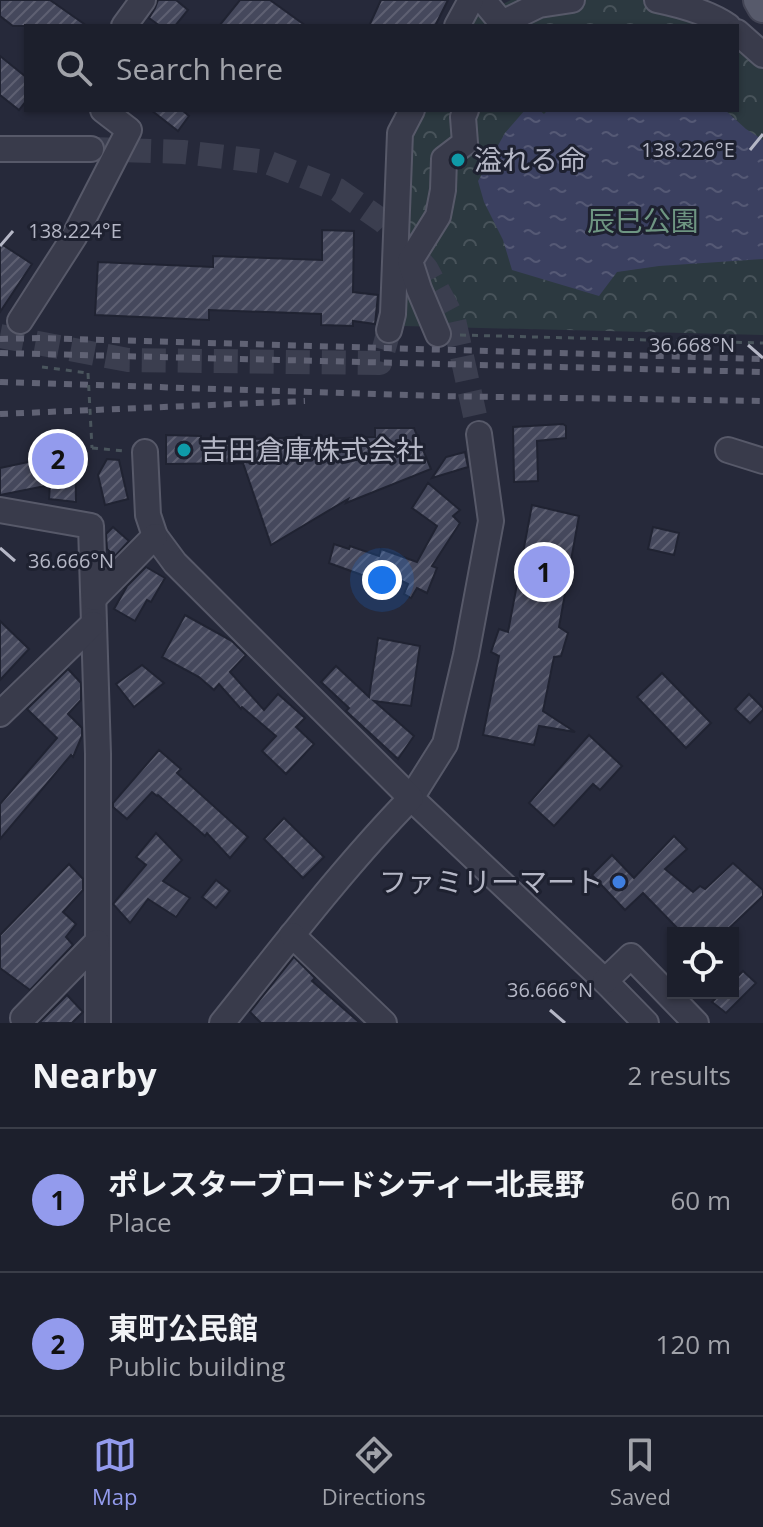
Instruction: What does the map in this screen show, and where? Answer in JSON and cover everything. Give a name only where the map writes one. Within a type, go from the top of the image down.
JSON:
[{"type":"main road","points":[[759,0],[763,7]]},
{"type":"street","points":[[125,24],[143,0]]},
{"type":"street","points":[[458,24],[471,0]]},
{"type":"street","points":[[483,0],[502,24],[539,5],[572,0]]},
{"type":"street","points":[[657,0],[683,6],[725,24]]},
{"type":"street","points":[[739,34],[763,55]]},
{"type":"street","points":[[20,321],[74,237],[129,130],[106,112]]},
{"type":"street","points":[[389,330],[393,314],[400,133],[411,112]]},
{"type":"street","points":[[438,334],[410,261],[438,216],[444,159],[465,143],[465,112]]},
{"type":"street","points":[[0,149],[91,149]]},
{"type":"street","points":[[222,1023],[292,935],[411,798],[445,744],[472,625],[491,521],[479,434]]},
{"type":"street","points":[[728,450],[763,461]]},
{"type":"street","points":[[145,452],[148,515],[155,536],[175,563],[411,798],[646,1023]]},
{"type":"street","points":[[0,510],[91,526],[98,754],[98,1023]]},
{"type":"street","points":[[94,598],[155,536]]},
{"type":"street","points":[[0,714],[93,624]]},
{"type":"street","points":[[292,935],[384,1023]]},
{"type":"street","points":[[23,1018],[97,942]]},
{"type":"street","points":[[605,981],[631,956],[696,1023]]},
{"type":"path","points":[[438,334],[763,343]]},
{"type":"path","points":[[42,367],[88,373],[92,448],[145,452]]},
{"type":"green space","name":"辰巳公園","points":[[511,0],[696,0],[736,24],[472,24],[477,17]]},
{"type":"green space","name":"辰巳公園","points":[[739,26],[763,40],[763,335],[404,326],[406,156],[421,112],[739,112]]},
{"type":"water","points":[[523,112],[727,112],[763,140],[763,259],[617,272],[599,296],[512,270],[478,181],[505,133]]},
{"type":"building","points":[[0,0],[50,0],[84,24],[13,26],[0,16]]},
{"type":"building","points":[[158,0],[176,0],[188,10],[177,24],[157,24],[149,18]]},
{"type":"building","points":[[240,0],[270,0],[303,24],[221,24]]},
{"type":"building","points":[[381,0],[448,0],[436,24],[370,24]]},
{"type":"building","points":[[0,56],[24,75],[24,104],[19,110],[0,95]]},
{"type":"building","points":[[154,112],[184,112],[189,116],[178,131]]},
{"type":"building","points":[[322,230],[354,231],[353,292],[378,295],[375,324],[353,321],[353,326],[321,325],[321,314],[209,310],[209,320],[95,315],[98,262],[213,267],[213,256],[322,260]]},
{"type":"building","points":[[0,243],[32,264],[0,312]]},
{"type":"building","points":[[566,426],[566,438],[537,441],[538,481],[514,482],[513,427]]},
{"type":"building","points":[[375,428],[414,428],[431,469],[346,503],[348,499],[271,545],[243,463],[166,464],[166,435],[201,436],[201,441],[375,437]]},
{"type":"building","points":[[75,442],[76,502],[49,499],[50,485],[0,495],[0,468],[33,461],[32,444]]},
{"type":"building","points":[[465,452],[468,467],[432,478],[446,457]]},
{"type":"building","points":[[107,459],[119,460],[128,499],[105,505],[98,475]]},
{"type":"building","points":[[428,483],[460,510],[453,516],[460,523],[432,566],[437,568],[427,593],[417,588],[411,598],[404,594],[408,584],[398,579],[395,587],[329,563],[334,544],[379,556],[381,549],[417,562],[437,526],[412,508]]},
{"type":"building","points":[[532,505],[579,516],[559,627],[568,633],[561,656],[554,657],[543,711],[575,732],[539,726],[534,745],[483,735],[499,656],[491,652],[499,629],[508,632]]},
{"type":"building","points":[[113,527],[129,541],[115,556],[107,549],[106,534]]},
{"type":"building","points":[[653,527],[679,533],[674,555],[648,549]]},
{"type":"building","points":[[146,567],[165,578],[135,621],[114,609],[125,588]]},
{"type":"building","points":[[185,615],[232,641],[246,655],[230,672],[264,710],[278,694],[305,718],[296,727],[314,744],[286,774],[262,751],[276,736],[241,709],[219,684],[214,690],[199,677],[162,657]]},
{"type":"building","points":[[0,621],[29,649],[0,680]]},
{"type":"building","points":[[378,638],[420,646],[411,706],[374,701],[414,736],[398,759],[346,711],[349,708],[321,682],[336,666],[369,697]]},
{"type":"building","points":[[142,665],[164,683],[134,707],[116,684]]},
{"type":"building","points":[[68,669],[81,683],[81,700],[68,714],[82,728],[82,736],[73,757],[71,755],[0,839],[0,804],[57,738],[27,709]]},
{"type":"building","points":[[662,673],[711,723],[686,748],[637,697]]},
{"type":"building","points":[[749,694],[763,708],[750,723],[735,709]]},
{"type":"building","points":[[589,735],[622,766],[600,790],[593,784],[554,826],[529,803]]},
{"type":"building","points":[[159,750],[181,769],[177,773],[248,837],[230,858],[207,833],[205,836],[152,792],[127,819],[113,807],[113,803]]},
{"type":"building","points":[[284,818],[324,857],[303,878],[264,839]]},
{"type":"building","points":[[156,833],[182,860],[163,881],[190,898],[176,917],[148,899],[130,923],[113,904],[146,865],[136,857]]},
{"type":"building","points":[[674,836],[687,849],[665,869],[693,892],[700,886],[705,889],[733,863],[763,890],[763,896],[730,927],[676,927],[643,893],[625,910],[592,875],[612,855],[634,878]]},
{"type":"building","points":[[69,864],[83,879],[83,890],[63,912],[76,924],[66,937],[73,945],[30,990],[0,968],[0,935]]},
{"type":"building","points":[[216,880],[230,891],[216,908],[202,897]]},
{"type":"building","points":[[294,957],[315,978],[312,981],[360,1023],[261,1023],[250,1012]]},
{"type":"building","points":[[743,971],[756,983],[726,1013],[712,1002],[715,999],[739,999],[739,975]]},
{"type":"building","points":[[67,995],[83,1012],[72,1023],[39,1023]]},
{"type":"tunnel","points":[[91,149],[183,152],[267,162],[338,190],[384,222],[426,268],[454,320],[479,434]]},
{"type":"tunnel","points":[[0,336],[128,360],[380,363],[389,330]]},
{"type":"railway","points":[[0,339],[763,359]]},
{"type":"railway","points":[[0,353],[763,372]]},
{"type":"railway","points":[[0,382],[437,396],[763,401]]},
{"type":"railway","points":[[0,414],[305,401]]},
{"type":"place","name":"溢れる命","points":[[458,160]]},
{"type":"place","name":"吉田倉庫株式会社","points":[[184,450]]},
{"type":"place","name":"東町公民館","points":[[58,459]]},
{"type":"place","name":"ポレスターブロードシティー北長野","points":[[544,572]]},
{"type":"place","name":"ファミリーマート","points":[[619,882]]}]
